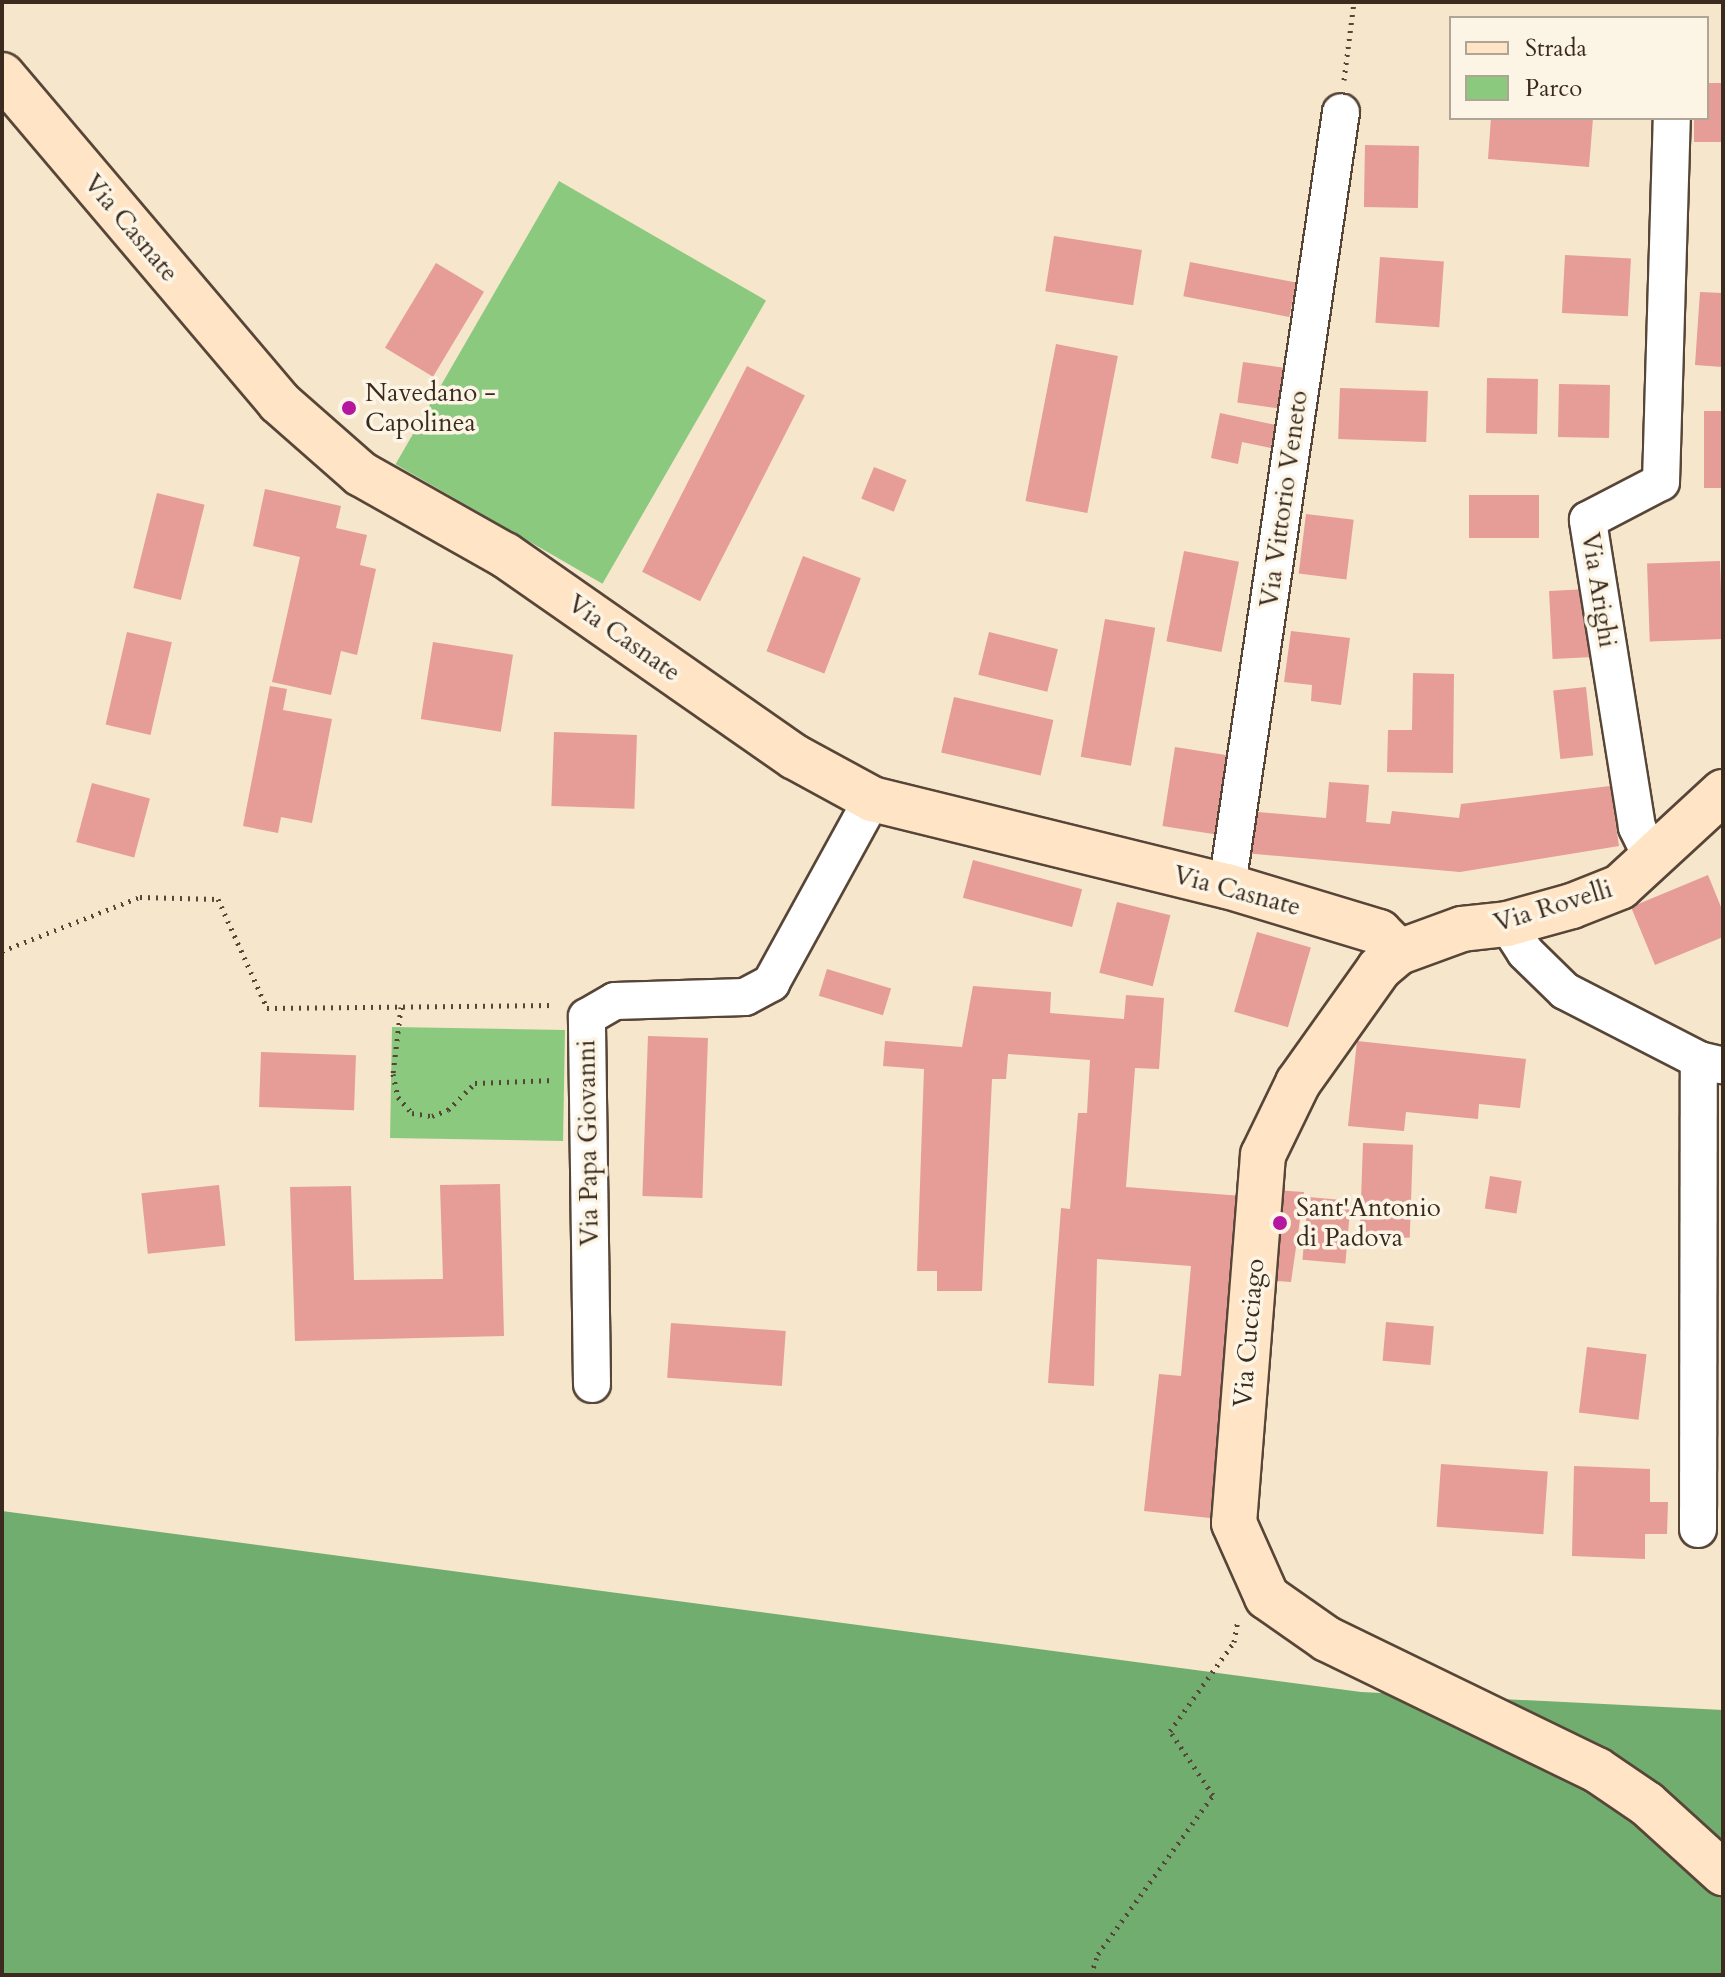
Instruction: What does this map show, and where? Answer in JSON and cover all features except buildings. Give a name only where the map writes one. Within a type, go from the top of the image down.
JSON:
[{"type":"street","name":"Via Casnate","points":[[2,75],[279,402],[361,474],[505,555],[795,757],[872,799],[1227,886],[1379,932],[1399,952]]},
{"type":"street","name":"Via Vittorio Veneto","points":[[1227,886],[1341,112]]},
{"type":"street","name":"Via Arighi","points":[[1653,860],[1637,827],[1588,520],[1661,482],[1672,120]]},
{"type":"street","name":"Via Rovelli","points":[[1399,952],[1462,929],[1507,924],[1620,887],[1653,860],[1723,792]]},
{"type":"street","name":"Via Papa Giovanni","points":[[592,1384],[587,1017],[615,1001],[745,997],[771,983],[872,799]]},
{"type":"street","points":[[1507,924],[1525,952],[1565,991],[1711,1062],[1712,1390],[1698,1529]]},
{"type":"street","name":"Via Cucciago","points":[[1399,952],[1379,969],[1298,1083],[1263,1155],[1234,1523],[1248,1563],[1267,1597],[1327,1639],[1597,1770],[1647,1804],[1723,1873]]},
{"type":"path","points":[[1341,112],[1354,2]]},
{"type":"path","points":[[2,951],[140,897],[218,899],[267,1008],[565,1004],[587,1017]]},
{"type":"path","points":[[401,1007],[393,1074],[398,1097],[412,1113],[432,1116],[448,1110],[475,1083],[494,1079],[587,1080]]},
{"type":"path","points":[[1091,1975],[1098,1954],[1213,1795],[1170,1731],[1234,1642],[1248,1563]]},
{"type":"green space","points":[[559,181],[766,300],[602,584],[396,464]]},
{"type":"green space","points":[[392,1027],[565,1030],[563,1141],[390,1138]]},
{"type":"green space","points":[[2,1511],[1361,1692],[1723,1710],[1723,1975],[2,1975]]},
{"type":"place","name":"Navedano - Capolinea","points":[[349,408]]},
{"type":"place","name":"Sant'Antonio di Padova","points":[[1280,1223]]}]
